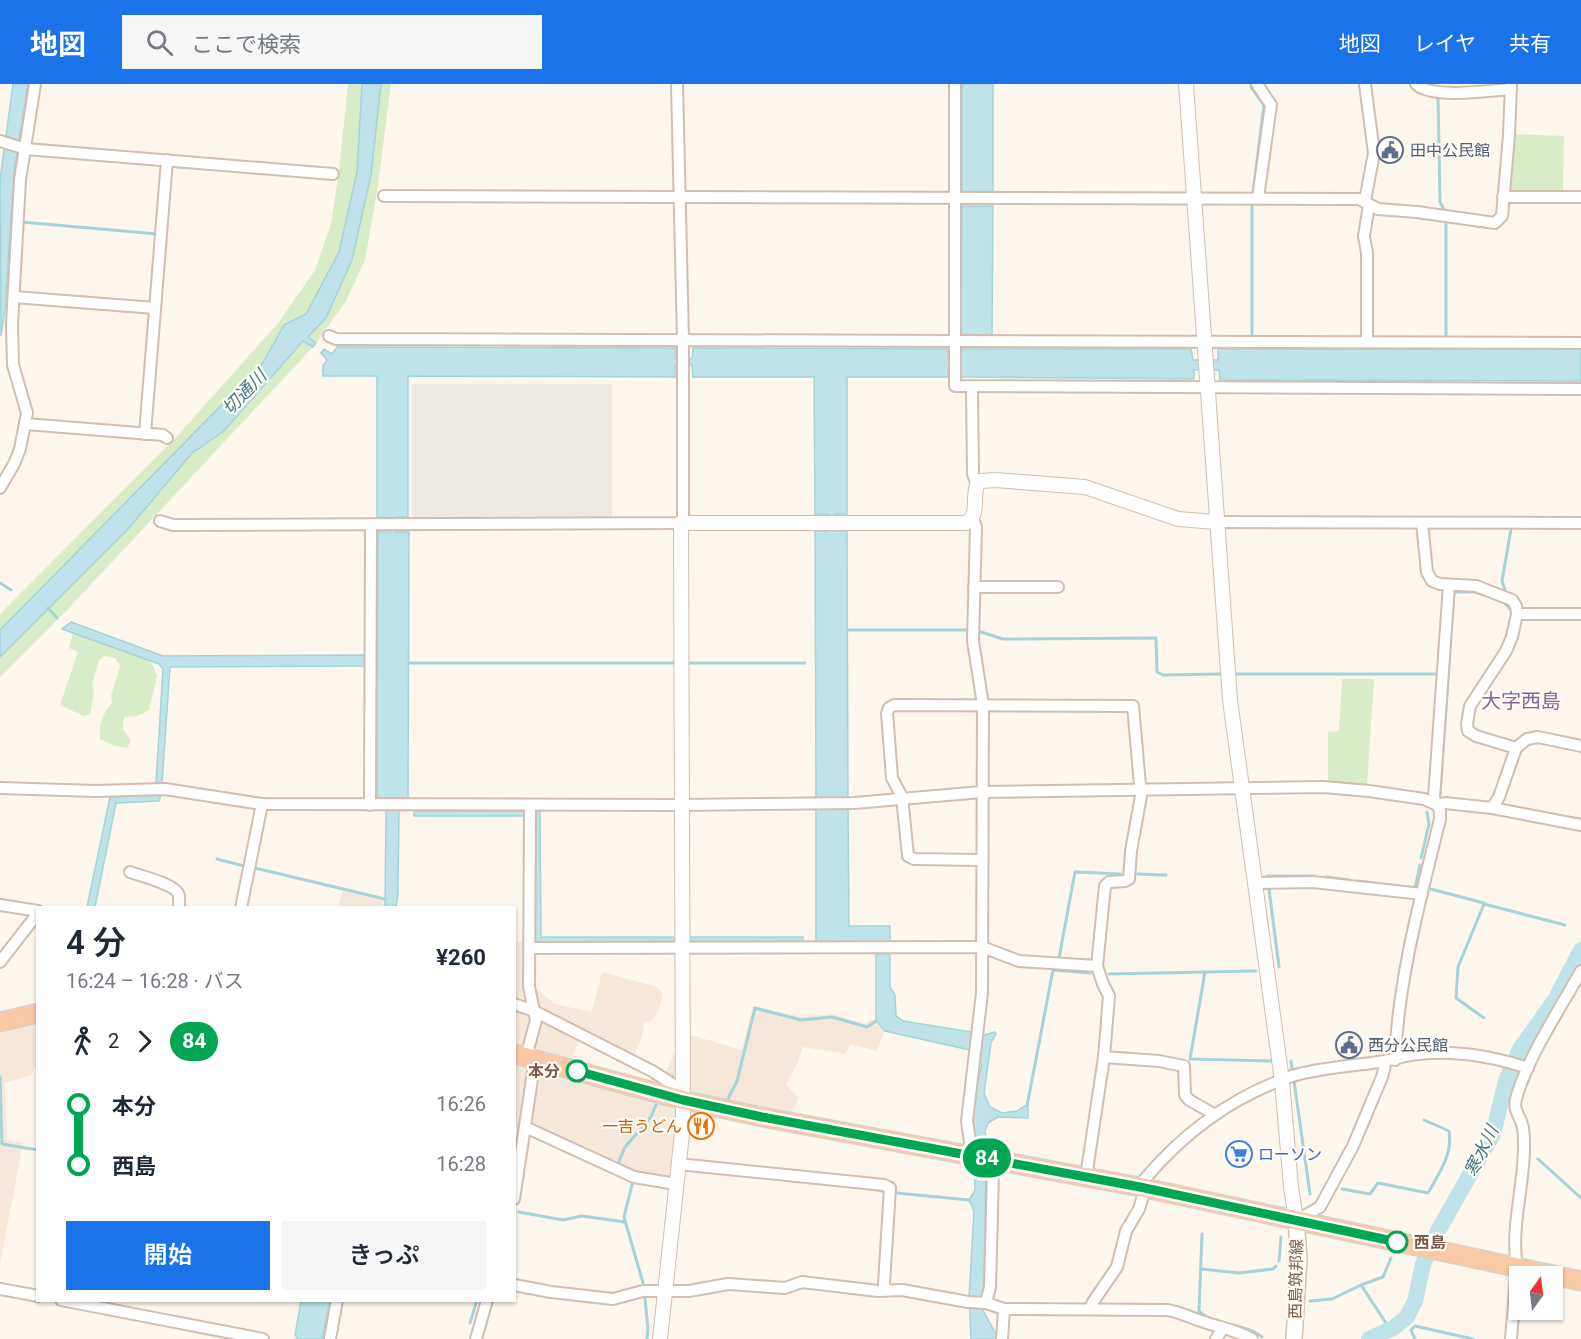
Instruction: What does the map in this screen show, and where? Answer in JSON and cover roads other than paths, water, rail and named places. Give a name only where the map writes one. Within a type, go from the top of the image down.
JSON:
[{"type":"highway","points":[[0,1022],[36,1013]]},
{"type":"highway","points":[[525,1057],[683,1100],[773,1119],[1140,1187],[1512,1266]]},
{"type":"highway","points":[[1563,1277],[1581,1281]]},
{"type":"main road","name":"西島筑邦線","points":[[1294,1339],[1299,1259],[1296,1220]]},
{"type":"street","points":[[0,488],[14,464],[26,424],[25,403],[12,356],[12,324],[23,148],[35,84]]},
{"type":"street","points":[[660,1339],[683,1100],[681,523],[683,517],[683,340],[677,84]]},
{"type":"street","points":[[955,84],[955,386],[1581,389]]},
{"type":"street","points":[[1186,84],[1230,700],[1282,1081],[1296,1220],[1320,1207],[1353,1146],[1390,1060],[1422,894],[1440,819],[1440,812],[1434,798],[1449,585]]},
{"type":"street","points":[[1257,84],[1271,105],[1258,198]]},
{"type":"street","points":[[1365,84],[1374,153],[1364,236],[1367,253],[1367,342]]},
{"type":"street","points":[[384,196],[1359,199],[1378,209],[1495,223],[1502,216],[1511,87],[1449,93],[1421,89],[1416,84]]},
{"type":"street","points":[[1,141],[23,148],[333,174]]},
{"type":"street","points":[[145,434],[166,160]]},
{"type":"street","points":[[1503,197],[1581,197]]},
{"type":"street","points":[[14,297],[155,308]]},
{"type":"street","points":[[329,336],[336,339],[1581,343]]},
{"type":"street","points":[[0,360],[12,356]]},
{"type":"street","points":[[972,387],[973,474],[977,485],[973,519],[976,527],[973,641],[983,705],[982,993],[967,1122],[981,1157],[993,1172],[990,1287],[984,1303]]},
{"type":"street","points":[[26,424],[145,434],[167,438]]},
{"type":"street","points":[[977,485],[981,482],[995,480],[1085,487],[1178,519],[1216,522],[1581,523]]},
{"type":"street","points":[[160,521],[173,525],[371,526],[681,523],[966,524],[973,519]]},
{"type":"street","points":[[1422,523],[1427,573],[1432,581],[1440,584],[1476,586],[1499,593],[1512,600],[1516,606],[1517,614],[1512,637],[1506,651],[1470,706],[1467,724],[1468,731],[1476,736],[1516,748]]},
{"type":"street","points":[[370,804],[371,526]]},
{"type":"street","points":[[974,587],[1058,587]]},
{"type":"street","points":[[1517,614],[1581,614]]},
{"type":"street","points":[[982,860],[914,859],[908,856],[902,797],[892,778],[887,713],[889,708],[894,705],[1132,706],[1141,788],[1129,879],[1109,882],[1105,886],[1097,966],[1109,996],[1104,1057],[1086,1177]]},
{"type":"street","points":[[1492,808],[1516,748],[1527,739],[1538,737],[1581,746]]},
{"type":"street","points":[[0,788],[96,791],[165,789],[262,804],[681,805],[832,804],[982,792],[1323,787],[1424,799],[1437,805],[1446,803],[1492,808],[1581,825]]},
{"type":"street","points":[[241,906],[262,804]]},
{"type":"street","points":[[516,1186],[525,1127],[525,1057],[536,1020],[530,987],[530,805]]},
{"type":"street","points":[[129,872],[166,885],[176,891],[179,895],[179,906]]},
{"type":"street","points":[[1255,883],[1313,882],[1422,894]]},
{"type":"street","points":[[0,905],[36,912]]},
{"type":"street","points":[[0,963],[36,915]]},
{"type":"street","points":[[530,948],[982,947],[1019,961],[1097,966]]},
{"type":"street","points":[[1517,1266],[1515,1257],[1517,1216],[1524,1143],[1522,1125],[1514,1108],[1525,1067],[1581,971]]},
{"type":"street","points":[[516,1005],[534,1011],[652,1071],[671,1083],[683,1100]]},
{"type":"street","points":[[1090,1309],[1117,1267],[1126,1231],[1143,1197],[1140,1187],[1149,1173],[1180,1140],[1214,1114],[1293,1076],[1390,1060],[1418,1053],[1447,1054],[1507,1062],[1525,1067]]},
{"type":"street","points":[[1104,1057],[1159,1061],[1184,1066],[1185,1095],[1189,1100],[1214,1114]]},
{"type":"street","points":[[525,1127],[634,1177],[676,1184]]},
{"type":"street","points":[[678,1164],[884,1185],[890,1188],[885,1290]]},
{"type":"street","points":[[516,1285],[613,1299],[643,1291],[689,1291],[728,1284],[785,1288],[802,1282],[878,1291],[902,1290],[984,1303],[1004,1309],[1167,1310],[1181,1312],[1242,1333],[1252,1339]]},
{"type":"street","points":[[0,1289],[36,1296]]},
{"type":"street","points":[[71,1302],[263,1339]]},
{"type":"street","points":[[330,1339],[337,1302]]},
{"type":"street","points":[[476,1339],[486,1302]]},
{"type":"street","points":[[1002,1339],[1004,1309]]},
{"type":"street","points":[[1511,1339],[1513,1320]]},
{"type":"street","points":[[1216,1339],[1223,1328]]},
{"type":"water","points":[[13,84],[28,84],[14,172],[5,310],[1,336],[0,180]]},
{"type":"water","name":"切通川","points":[[362,84],[381,84],[371,175],[352,260],[326,318],[308,337],[316,343],[313,347],[303,341],[224,431],[192,453],[129,528],[0,657],[0,630],[262,364],[284,325],[306,314],[339,252],[357,172]]},
{"type":"water","points":[[962,84],[993,84],[993,193],[962,193]]},
{"type":"water","points":[[962,206],[993,206],[992,335],[961,335]]},
{"type":"water","points":[[337,347],[675,348],[675,359],[692,359],[693,348],[948,349],[948,358],[961,358],[961,349],[1191,349],[1193,360],[1218,360],[1218,349],[1581,349],[1581,381],[1220,380],[1219,370],[1194,370],[1194,379],[961,377],[960,369],[948,369],[948,377],[847,377],[847,514],[835,514],[834,531],[847,531],[848,799],[835,799],[835,809],[848,809],[849,926],[890,926],[890,941],[886,942],[886,954],[890,954],[890,987],[895,995],[896,1016],[903,1021],[972,1032],[971,1037],[983,1039],[984,1035],[995,1032],[991,1043],[984,1093],[990,1107],[1002,1113],[1017,1111],[1028,1104],[1028,1118],[998,1117],[988,1123],[985,1131],[988,1152],[976,1149],[972,1122],[982,1065],[980,1061],[982,1044],[971,1043],[970,1050],[885,1031],[876,1021],[876,954],[879,954],[879,942],[816,942],[816,809],[829,809],[829,799],[816,799],[815,531],[827,531],[828,514],[815,514],[814,377],[693,377],[692,365],[675,365],[675,377],[408,376],[408,517],[395,517],[395,532],[409,532],[408,798],[395,798],[395,810],[399,810],[398,894],[396,906],[385,906],[386,810],[389,810],[389,798],[377,798],[378,532],[390,532],[390,518],[377,517],[377,376],[323,376],[323,366],[327,360],[321,353],[324,349],[332,354]]},
{"type":"water","points":[[71,622],[163,656],[366,655],[366,666],[170,667],[162,783],[156,782],[163,669],[159,664],[62,629]]},
{"type":"water","points":[[161,795],[159,801],[116,803],[95,906],[87,906],[110,797]]},
{"type":"water","points":[[534,810],[540,810],[541,937],[675,937],[675,943],[535,943]]},
{"type":"water","points":[[414,811],[525,811],[525,816],[414,816]]},
{"type":"water","points":[[689,937],[803,937],[803,943],[689,943]]},
{"type":"water","points":[[974,1165],[986,1167],[984,1286],[981,1307],[996,1334],[996,1339],[971,1339],[969,1298],[974,1211],[969,1200],[975,1190]]},
{"type":"water","points":[[301,1302],[330,1302],[322,1339],[298,1339],[295,1335]]},
{"type":"waterway","points":[[1251,84],[1264,105],[1253,193]]},
{"type":"waterway","points":[[1438,97],[1440,202],[1446,213]]},
{"type":"waterway","points":[[1252,204],[1252,338]]},
{"type":"waterway","points":[[22,222],[157,234]]},
{"type":"waterway","points":[[1446,222],[1446,337]]},
{"type":"waterway","points":[[1506,593],[1502,581],[1511,529]]},
{"type":"waterway","points":[[0,583],[11,590]]},
{"type":"waterway","points":[[1440,795],[1454,592],[1475,592],[1485,595]]},
{"type":"waterway","points":[[1503,601],[1511,610]]},
{"type":"waterway","points":[[48,608],[57,618]]},
{"type":"waterway","points":[[848,630],[967,630]]},
{"type":"waterway","points":[[978,631],[1003,639],[1156,638],[1157,672],[1163,675],[1220,674]]},
{"type":"waterway","points":[[409,663],[674,663]]},
{"type":"waterway","points":[[689,663],[805,663]]},
{"type":"waterway","points":[[1237,674],[1435,674]]},
{"type":"waterway","points":[[1421,858],[1429,824],[1427,812]]},
{"type":"waterway","points":[[217,859],[244,866]]},
{"type":"waterway","points":[[1358,881],[1415,888],[1420,865]]},
{"type":"waterway","points":[[255,868],[385,899]]},
{"type":"waterway","points":[[1059,958],[1075,872],[1121,874]]},
{"type":"waterway","points":[[1138,874],[1166,875]]},
{"type":"waterway","points":[[1267,876],[1314,876]]},
{"type":"waterway","points":[[1326,877],[1350,880]]},
{"type":"waterway","points":[[1269,889],[1279,967]]},
{"type":"waterway","points":[[1431,889],[1484,903]]},
{"type":"waterway","points":[[1484,1018],[1456,998],[1458,967],[1484,904],[1565,925]]},
{"type":"waterway","name":"寒水川","points":[[1369,1339],[1393,1328],[1407,1317],[1415,1301],[1423,1264],[1439,1229],[1493,1134],[1506,1081],[1520,1049],[1555,1000],[1581,950]]},
{"type":"waterway","points":[[1027,1106],[1053,970],[1090,973]]},
{"type":"waterway","points":[[1109,974],[1256,971]]},
{"type":"waterway","points":[[1205,972],[1190,1059],[1272,1061]]},
{"type":"waterway","points":[[727,1101],[737,1081],[755,1008],[801,1020],[832,1017],[867,1027],[876,1021]]},
{"type":"waterway","points":[[1291,1061],[1292,1069]]},
{"type":"waterway","points":[[0,1077],[2,1144],[36,1150]]},
{"type":"waterway","points":[[1294,1081],[1310,1194]]},
{"type":"waterway","points":[[620,1165],[618,1164],[625,1147],[651,1117],[656,1105]]},
{"type":"waterway","points":[[1342,1189],[1370,1194],[1378,1183],[1428,1193],[1444,1164],[1450,1140],[1449,1131],[1424,1120]]},
{"type":"waterway","points":[[1538,1159],[1581,1198]]},
{"type":"waterway","points":[[633,1181],[624,1217],[643,1283]]},
{"type":"waterway","points":[[874,1189],[886,1192]]},
{"type":"waterway","points":[[897,1193],[969,1200]]},
{"type":"waterway","points":[[519,1212],[563,1220],[582,1216],[625,1222]]},
{"type":"waterway","points":[[1202,1234],[1199,1311],[1212,1319],[1255,1332],[1262,1337]]},
{"type":"waterway","points":[[1279,1261],[1281,1237]]},
{"type":"waterway","points":[[1391,1258],[1383,1277],[1361,1285],[1388,1326],[1393,1328]]},
{"type":"waterway","points":[[1201,1269],[1239,1273],[1273,1269],[1276,1266]]},
{"type":"waterway","points":[[1310,1301],[1332,1299],[1361,1285]]},
{"type":"waterway","points":[[645,1299],[647,1339]]},
{"type":"waterway","points":[[470,1323],[476,1302]]},
{"type":"waterway","points":[[1415,1339],[1411,1330],[1415,1326],[1473,1339]]},
{"type":"place","name":"田中公民館","points":[[1390,150]]},
{"type":"place","name":"西分公民館","points":[[1349,1045]]},
{"type":"place","name":"本分","points":[[577,1071]]},
{"type":"place","name":"一吉うどん","points":[[701,1126]]},
{"type":"place","name":"ローソン","points":[[1239,1154]]},
{"type":"place","name":"西島","points":[[1397,1242]]},
{"type":"district","name":"大字西島","points":[[1521,701]]}]
